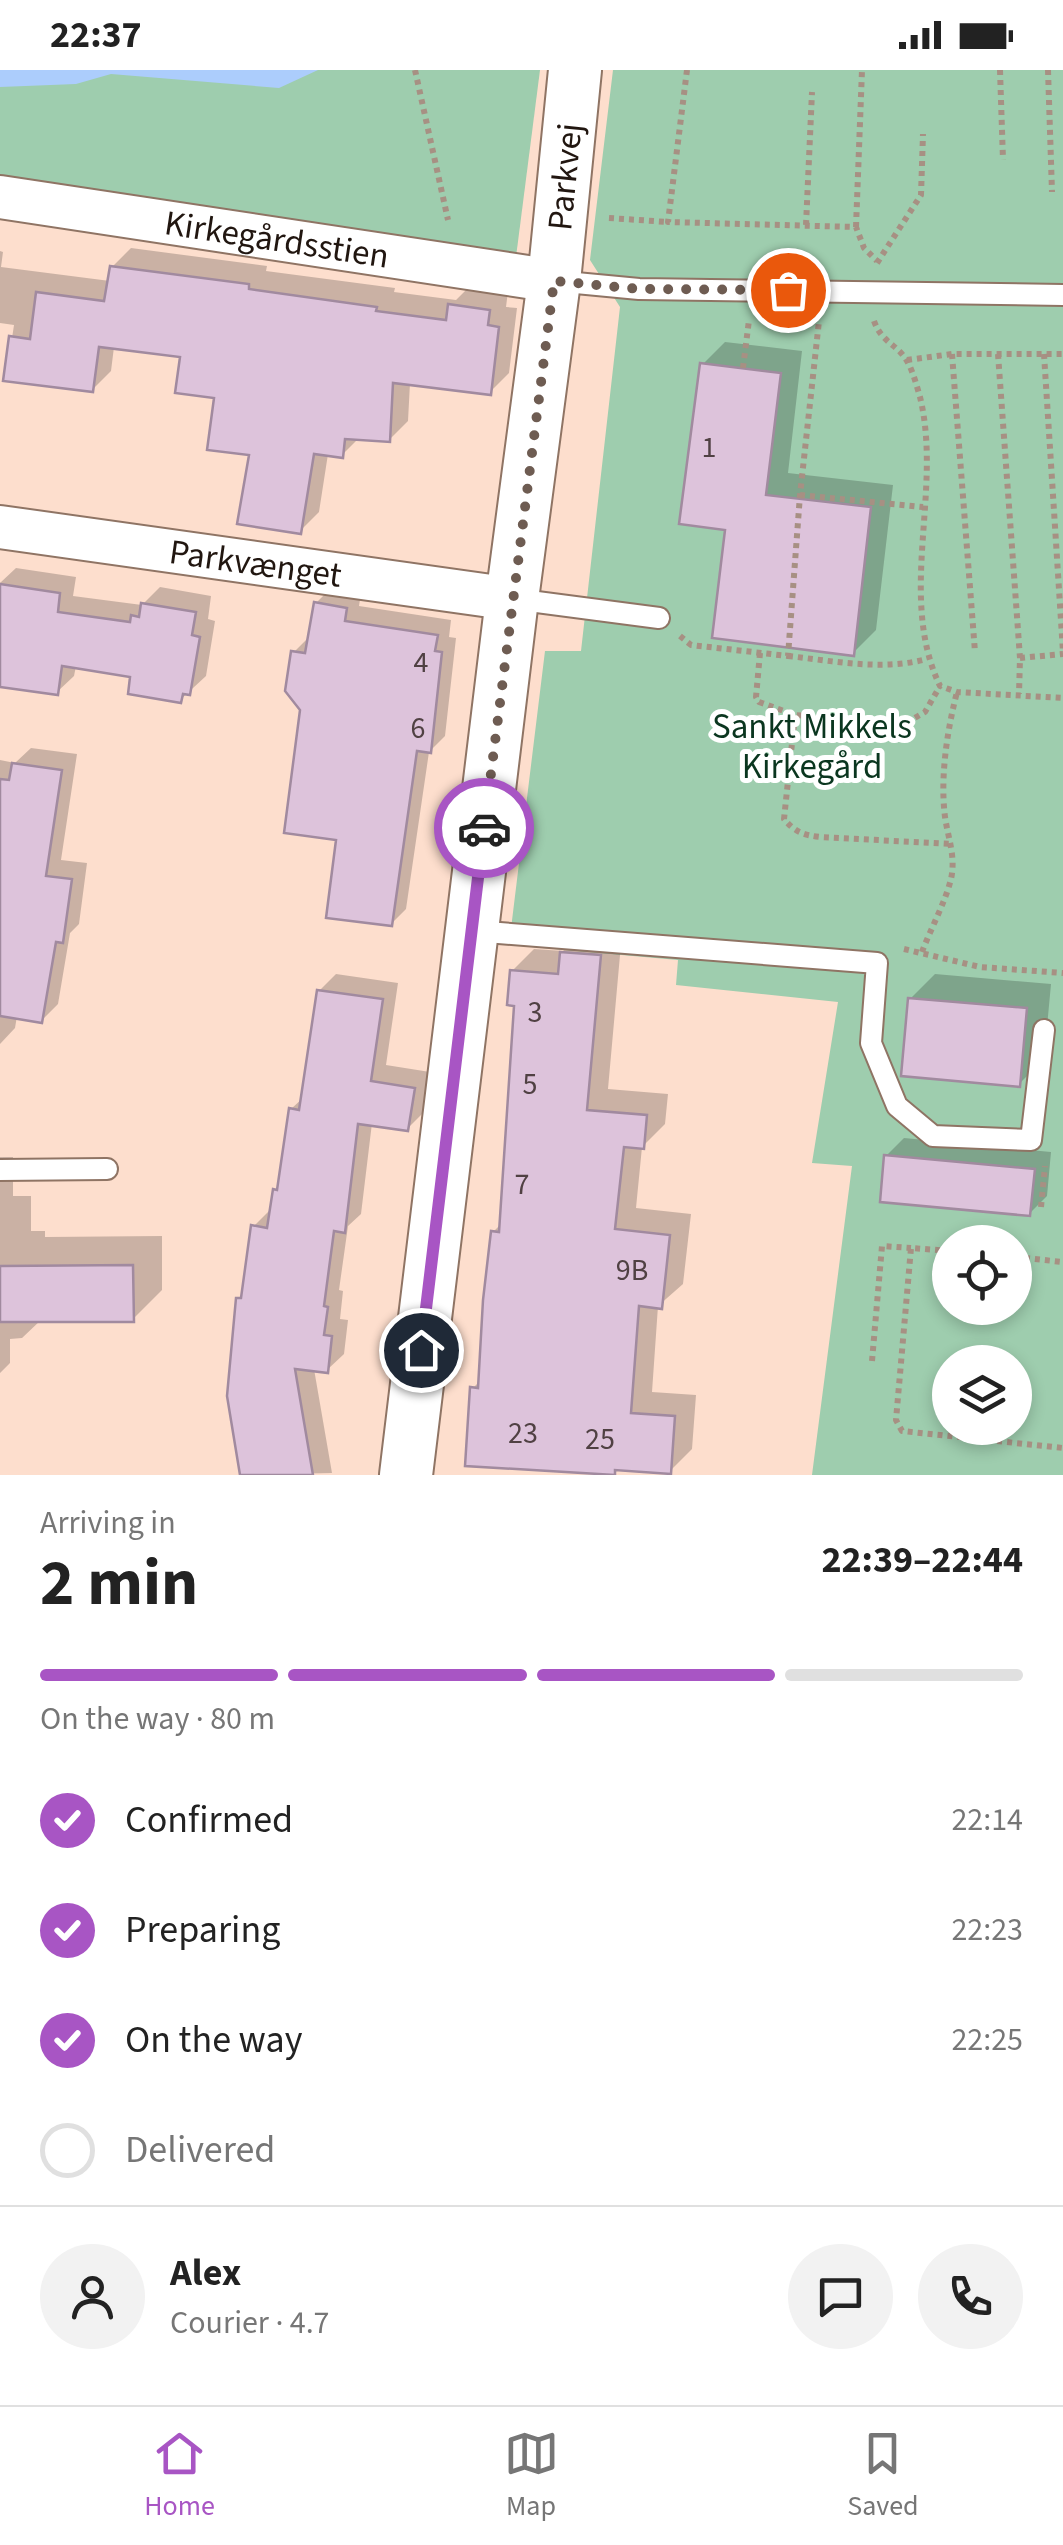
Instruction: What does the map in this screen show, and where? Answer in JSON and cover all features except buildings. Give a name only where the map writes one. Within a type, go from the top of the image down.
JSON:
[{"type":"street","name":"Parkvej","points":[[406,1475],[554,281],[576,70]]},
{"type":"street","name":"Kirkegårdsstien","points":[[0,197],[554,281]]},
{"type":"street","name":"Parkvænget","points":[[0,527],[512,599]]},
{"type":"lane","points":[[554,281],[639,289],[1063,295]]},
{"type":"lane","points":[[512,599],[659,618]]},
{"type":"lane","points":[[472,931],[877,963],[871,1044],[897,1106],[933,1136],[1031,1140],[1044,1030]]},
{"type":"lane","points":[[0,1170],[107,1170]]},
{"type":"path","points":[[416,70],[458,266]]},
{"type":"path","points":[[668,222],[687,70]]},
{"type":"path","points":[[862,70],[856,227],[864,248],[878,262]]},
{"type":"path","points":[[1000,70],[1003,160]]},
{"type":"path","points":[[1048,70],[1052,192]]},
{"type":"path","points":[[806,226],[812,92]]},
{"type":"path","points":[[923,134],[921,196],[878,262],[864,292],[879,336],[906,360],[920,399],[925,452],[921,595],[927,659],[940,686],[956,692],[1063,698]]},
{"type":"path","points":[[561,215],[856,227]]},
{"type":"path","points":[[743,368],[752,290]]},
{"type":"path","points":[[788,656],[800,494],[822,290]]},
{"type":"path","points":[[906,360],[952,354],[1063,354]]},
{"type":"path","points":[[952,354],[975,652]]},
{"type":"path","points":[[998,354],[1020,658],[1018,694]]},
{"type":"path","points":[[1020,658],[1063,653],[1044,354]]},
{"type":"path","points":[[800,494],[923,507]]},
{"type":"path","points":[[659,618],[691,645],[854,664],[907,664],[927,659]]},
{"type":"path","points":[[760,653],[756,696],[759,702],[795,714],[906,724],[925,712],[940,686]]},
{"type":"path","points":[[922,952],[951,878],[952,844],[945,819],[944,793],[956,692]]},
{"type":"path","points":[[795,714],[784,819],[792,828],[820,837],[952,844]]},
{"type":"path","points":[[877,963],[899,948],[980,966],[1063,973]]},
{"type":"path","points":[[872,1361],[882,1246],[932,1250]]},
{"type":"path","points":[[911,1248],[896,1420],[902,1431],[1063,1448]]},
{"type":"path","points":[[1032,1259],[1063,1262]]},
{"type":"green space","points":[[0,70],[540,70],[516,257],[0,178]]},
{"type":"green space","name":"Sankt Mikkels Kirkegård","points":[[613,70],[1063,70],[1063,1475],[812,1475],[852,1166],[812,1163],[838,1002],[676,985],[678,960],[509,945],[545,651],[581,651],[620,307],[590,260]]},
{"type":"water","points":[[0,70],[318,70],[279,88],[111,74],[76,84],[0,87]]},
{"type":"way so far","points":[[484,828],[554,281],[639,289],[788,290]]},
{"type":"route","points":[[421,1350],[484,828]]}]
